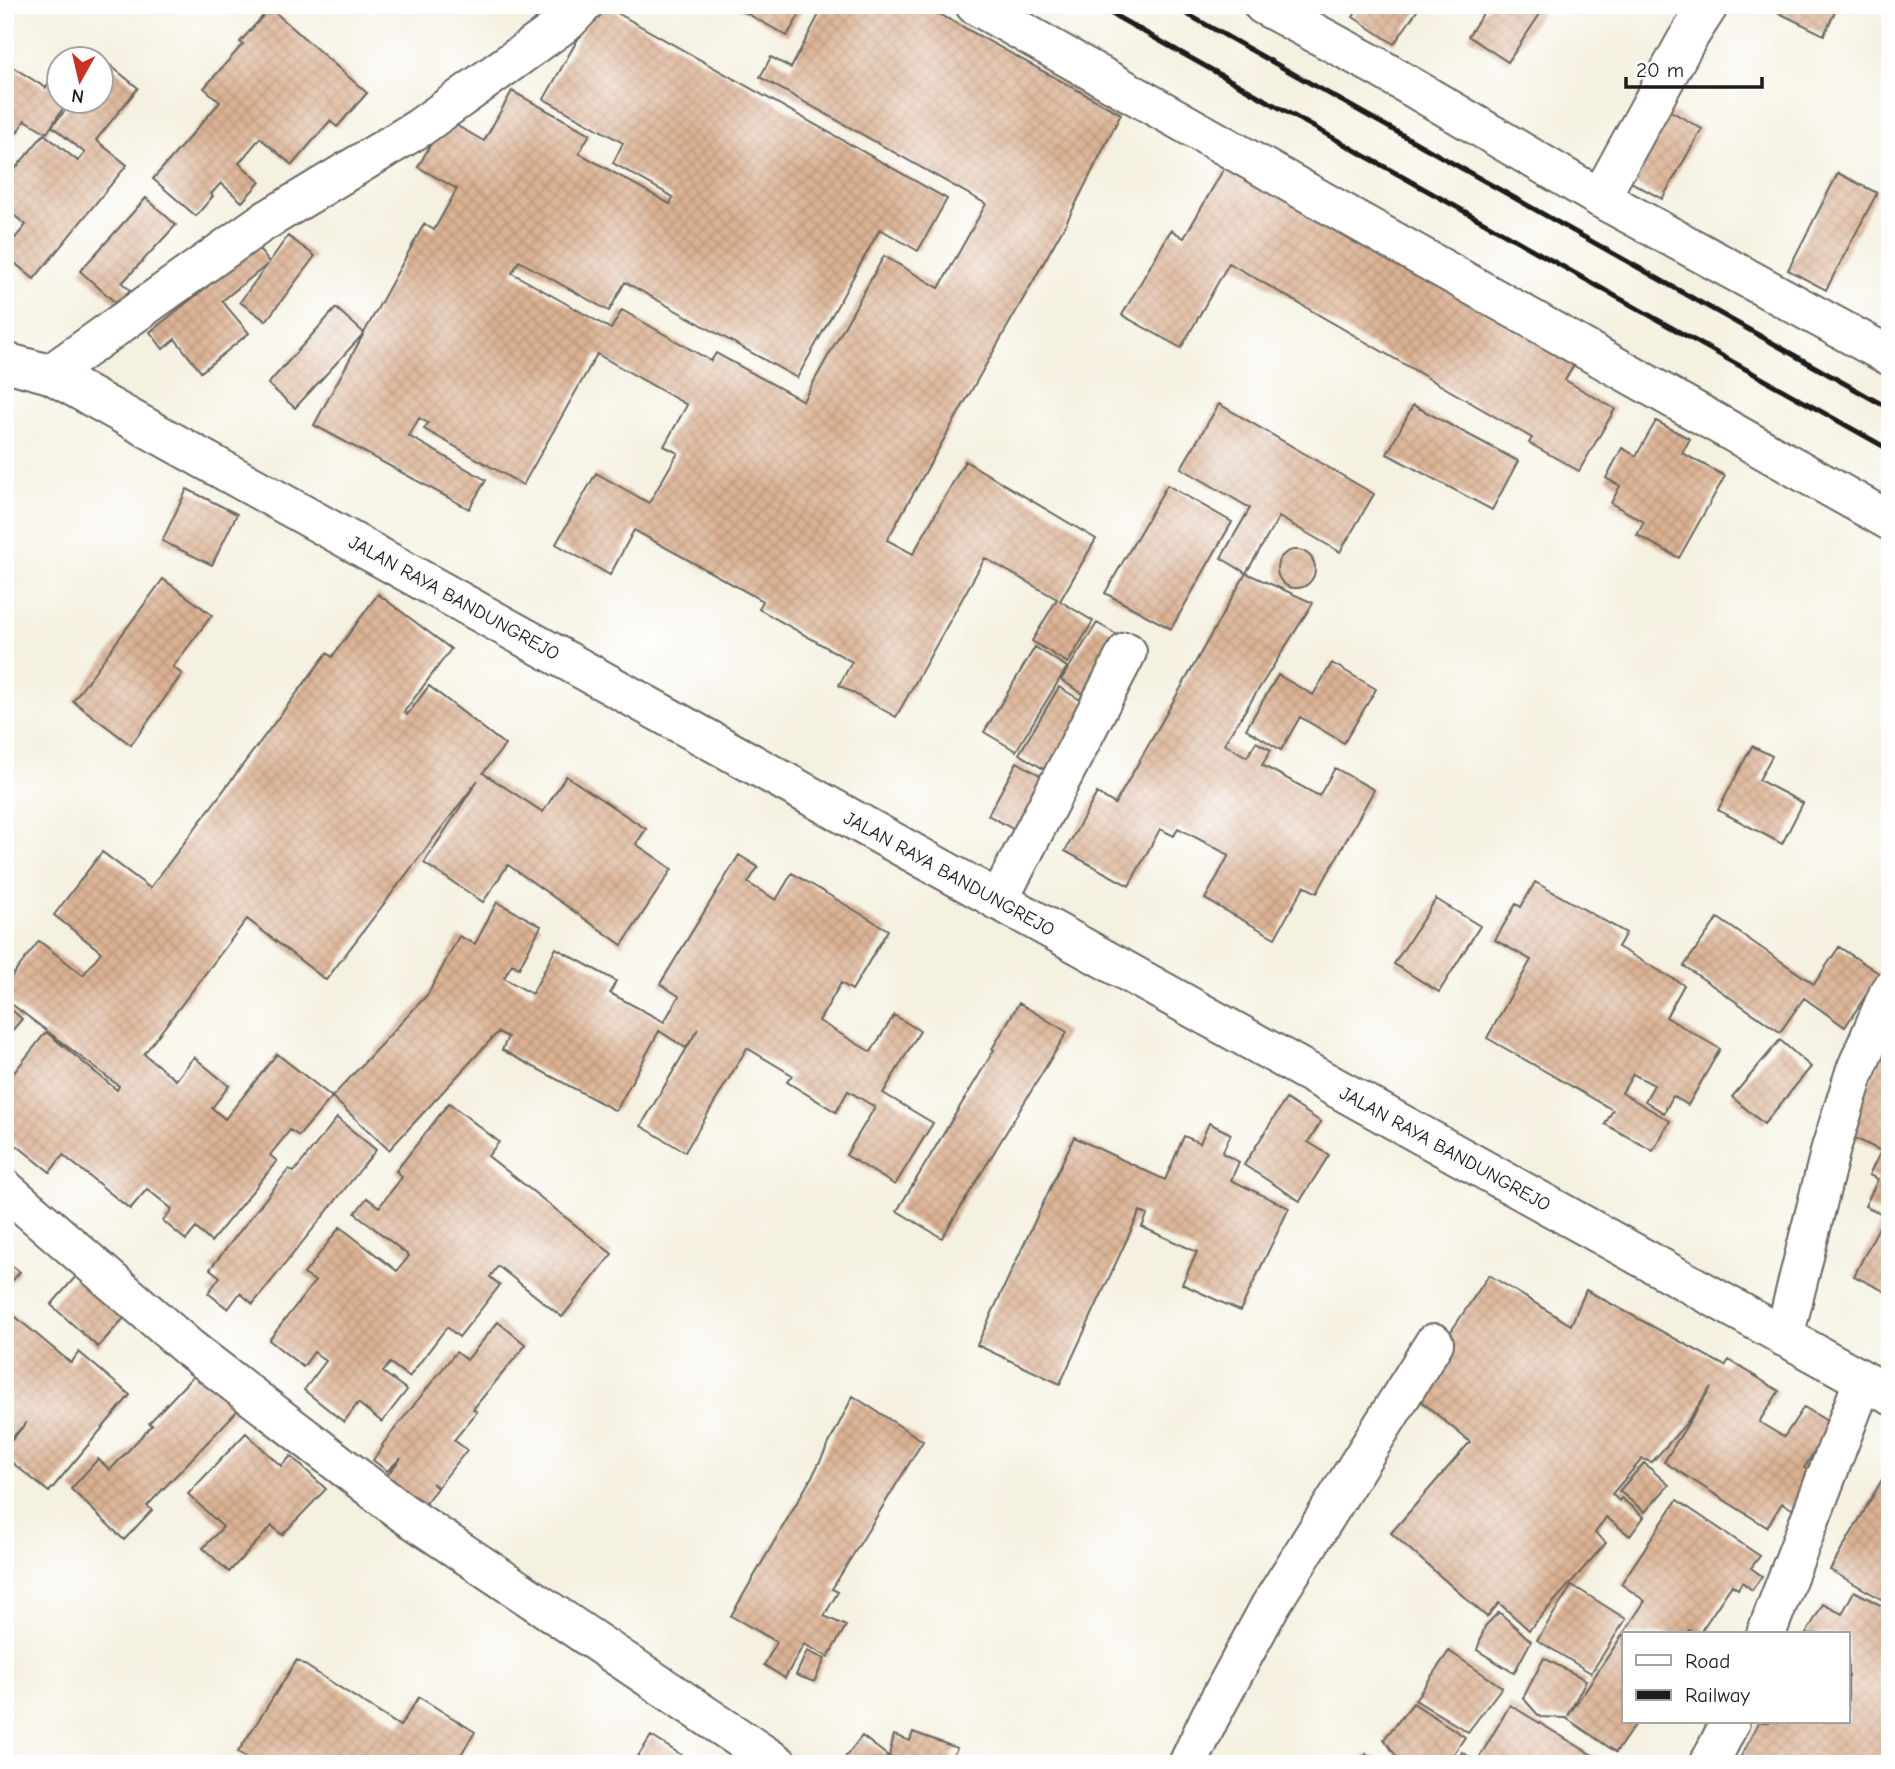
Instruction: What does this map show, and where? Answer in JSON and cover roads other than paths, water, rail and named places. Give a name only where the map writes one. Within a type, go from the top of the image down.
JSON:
[{"type":"street","points":[[975,5],[1890,521]]},
{"type":"street","points":[[1263,5],[1376,66],[1600,198],[1890,356]]},
{"type":"street","points":[[1600,198],[1686,41],[1709,5]]},
{"type":"street","points":[[50,374],[260,224],[419,128],[568,11]]},
{"type":"street","name":"JALAN RAYA BANDUNGREJO","points":[[5,362],[50,374],[1876,1388]]},
{"type":"street","points":[[998,901],[1127,652]]},
{"type":"street","points":[[1784,1337],[1831,1148],[1854,1072],[1890,990]]},
{"type":"street","points":[[5,1189],[189,1348],[402,1512],[778,1764]]},
{"type":"street","points":[[1188,1764],[1210,1717],[1270,1606],[1434,1343]]},
{"type":"street","points":[[1767,1632],[1876,1388]]},
{"type":"street","points":[[1709,1764],[1729,1724]]},
{"type":"railway","points":[[1096,5],[1890,450]]},
{"type":"railway","points":[[1171,5],[1890,409]]}]
